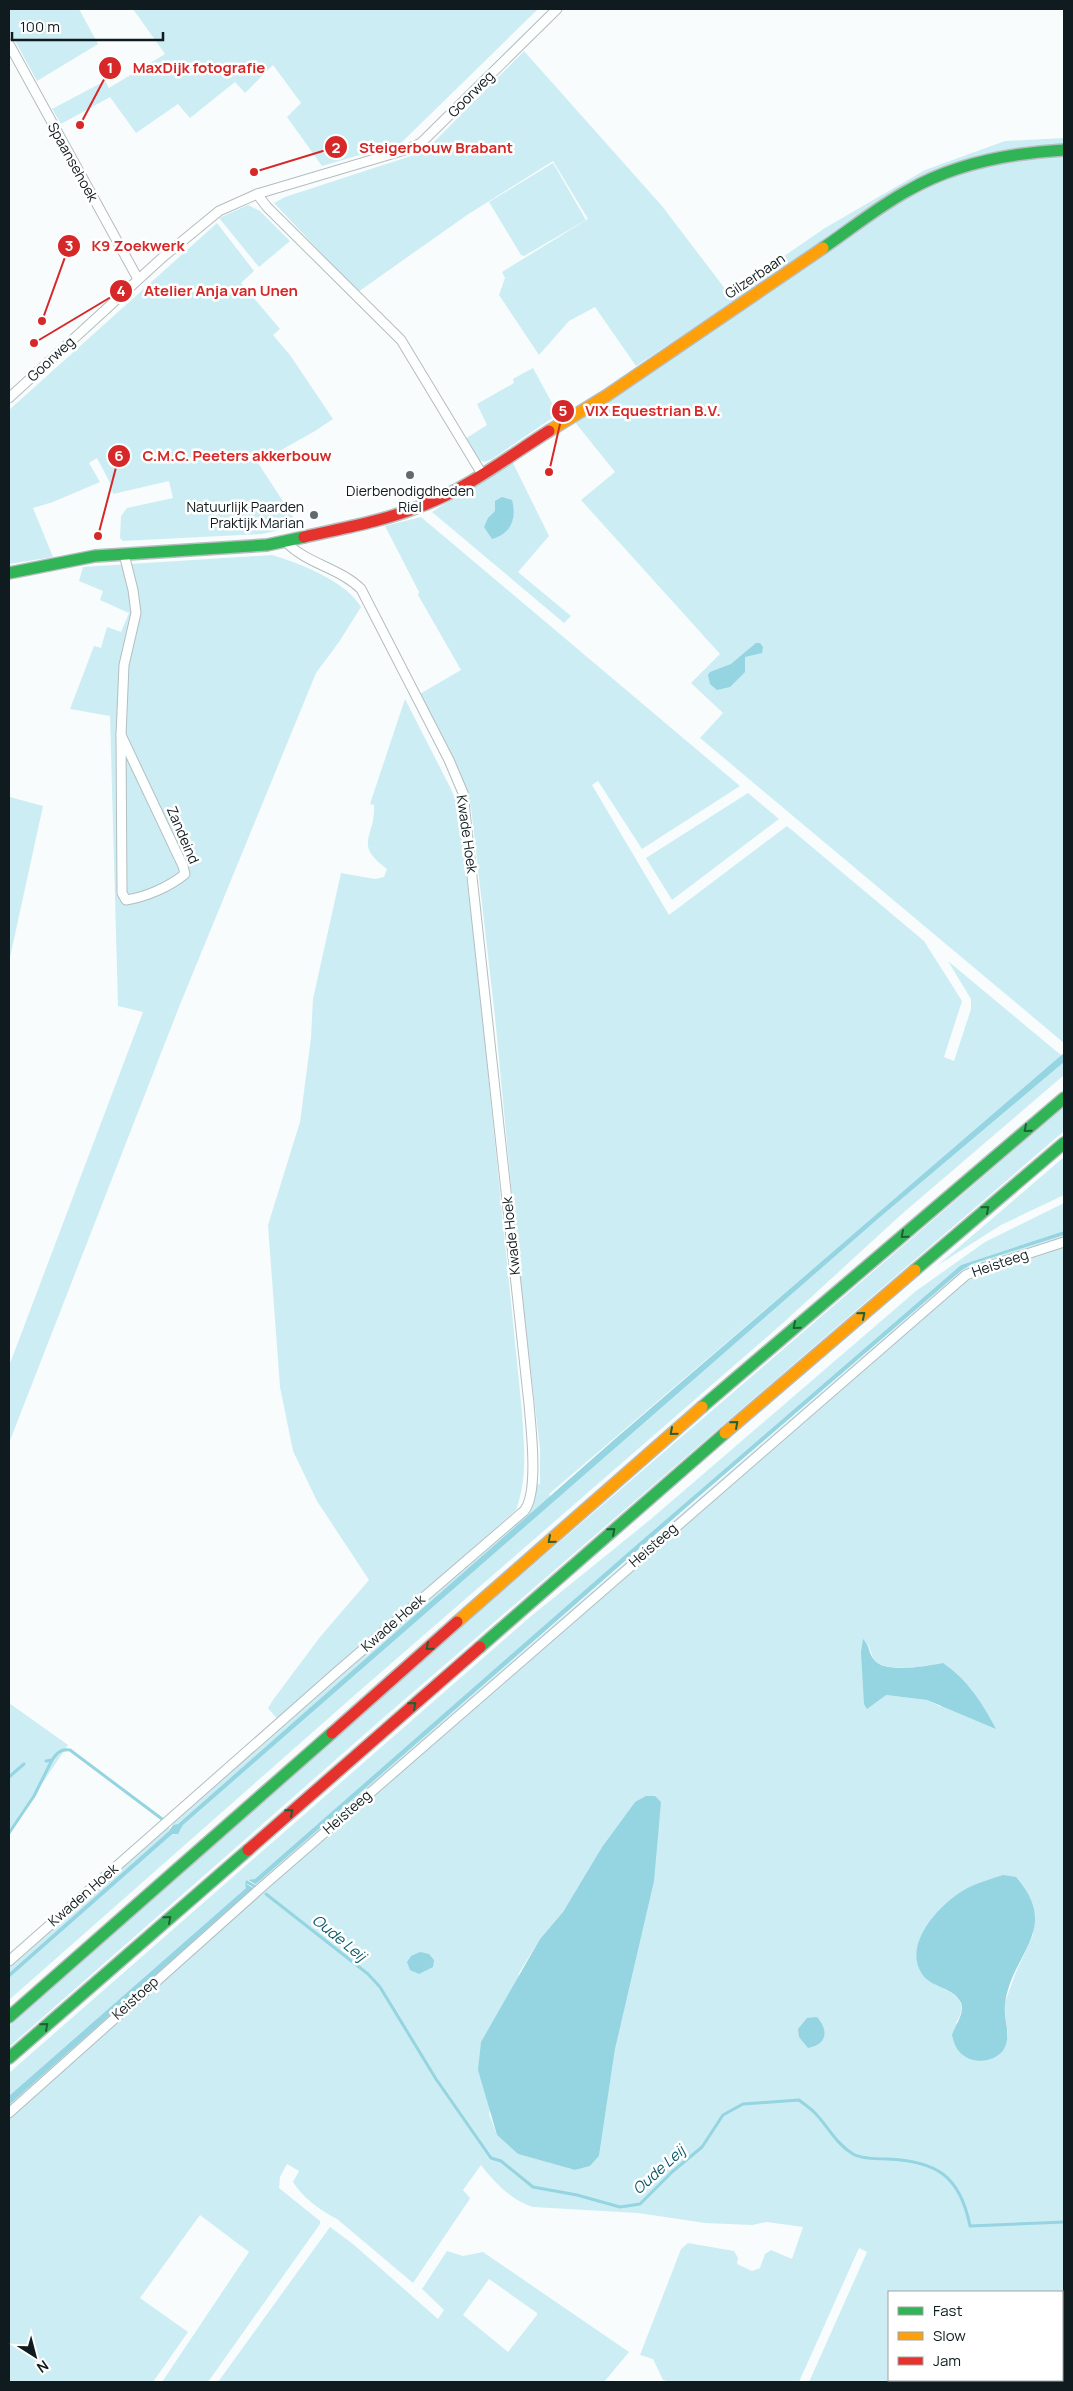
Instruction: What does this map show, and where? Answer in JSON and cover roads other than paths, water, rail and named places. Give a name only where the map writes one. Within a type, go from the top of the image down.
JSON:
[{"type":"main road","name":"Gilzerbaan","points":[[482,474],[620,386],[908,190],[937,176],[992,158],[1034,151],[1064,150]]},
{"type":"main road","points":[[9,573],[96,556],[249,548],[286,542],[406,513],[448,495],[482,474]]},
{"type":"main road","points":[[9,2017],[738,1375],[1064,1098]]},
{"type":"main road","points":[[9,2058],[796,1370],[1064,1143]]},
{"type":"street","name":"Goorweg","points":[[9,398],[138,279],[218,210],[258,194],[405,150],[421,142],[557,9]]},
{"type":"street","name":"Spaansehoek","points":[[9,44],[138,279]]},
{"type":"street","points":[[258,194],[267,207],[401,340],[482,474]]},
{"type":"street","name":"Kwade Hoek","points":[[158,1830],[524,1511],[531,1498],[532,1439],[529,1404],[463,793],[449,760],[361,589],[348,578],[295,551],[286,542]]},
{"type":"street","name":"Zandeind","points":[[121,735],[183,866],[185,874],[179,879],[139,898],[126,900],[122,893],[121,735],[124,665],[136,613],[133,590],[124,554]]},
{"type":"street","name":"Heisteeg","points":[[263,1886],[966,1275],[1064,1242]]},
{"type":"street","name":"Kwaden Hoek","points":[[9,1961],[158,1830]]},
{"type":"street","name":"Keistoep","points":[[9,2113],[263,1886]]},
{"type":"water","points":[[502,497],[512,500],[513,519],[504,533],[492,539],[484,527],[488,518],[495,511],[495,501]]},
{"type":"water","points":[[756,643],[760,643],[763,647],[762,653],[745,657],[745,672],[730,687],[717,690],[710,684],[708,675],[710,672],[731,664]]},
{"type":"water","points":[[1064,1053],[1064,1062],[879,1218],[183,1825],[178,1834],[173,1834],[169,1837],[9,1978],[9,1973],[169,1831],[173,1825],[178,1824],[615,1439]]},
{"type":"water","points":[[1064,1231],[1064,1235],[972,1264],[962,1270],[696,1499],[257,1883],[255,1884],[248,1880],[255,1879],[626,1554],[961,1265]]},
{"type":"water","points":[[863,1639],[874,1660],[887,1667],[907,1668],[943,1663],[952,1669],[974,1693],[996,1729],[927,1700],[886,1695],[867,1709],[864,1704],[861,1652]]},
{"type":"water","points":[[646,1796],[655,1796],[661,1802],[654,1881],[615,2049],[599,2156],[590,2166],[575,2170],[518,2154],[497,2135],[478,2070],[481,2042],[540,1939],[563,1912],[602,1847],[635,1802]]},
{"type":"water","points":[[1003,1875],[1016,1877],[1029,1896],[1035,1912],[1034,1927],[1030,1941],[1009,1986],[1005,2004],[1007,2038],[1004,2049],[992,2059],[981,2061],[966,2057],[956,2048],[952,2035],[962,2011],[961,2003],[948,1990],[926,1979],[917,1962],[917,1950],[926,1926],[954,1896],[983,1881]]},
{"type":"water","points":[[245,1883],[253,1888],[9,2105],[9,2096],[246,1888]]},
{"type":"water","points":[[420,1952],[429,1954],[434,1960],[433,1967],[419,1974],[410,1970],[407,1962],[411,1956]]},
{"type":"water","points":[[817,2017],[823,2027],[824,2036],[819,2043],[808,2048],[799,2037],[798,2029],[807,2018]]},
{"type":"waterway","name":"Oude Leij","points":[[46,1761],[52,1760],[61,1751],[70,1750],[162,1819]]},
{"type":"waterway","points":[[9,1833],[34,1796],[52,1760]]},
{"type":"waterway","name":"Oude Leij","points":[[9,1777],[24,1764]]},
{"type":"waterway","name":"Oude Leij","points":[[247,1882],[254,1886]]},
{"type":"waterway","name":"Oude Leij","points":[[266,1894],[368,1974],[380,1987],[436,2079],[491,2158],[501,2161],[533,2187],[577,2195],[620,2207],[640,2204],[672,2172],[702,2147],[723,2115],[743,2104],[799,2100],[814,2112],[837,2140],[853,2154],[865,2158],[905,2160],[920,2163],[944,2174],[953,2183],[960,2195],[970,2226],[1064,2222]]},
{"type":"place","name":"MaxDijk fotografie","points":[[80,125]]},
{"type":"place","name":"Steigerbouw Brabant","points":[[254,172]]},
{"type":"place","name":"K9 Zoekwerk","points":[[42,321]]},
{"type":"place","name":"Atelier Anja van Unen","points":[[34,343]]},
{"type":"place","name":"VIX Equestrian B.V.","points":[[549,472]]},
{"type":"place","name":"Dierbenodigdheden Riel","points":[[410,475]]},
{"type":"place","name":"Natuurlijk Paarden Praktijk Marian","points":[[314,515]]},
{"type":"place","name":"C.M.C. Peeters akkerbouw","points":[[98,536]]}]
